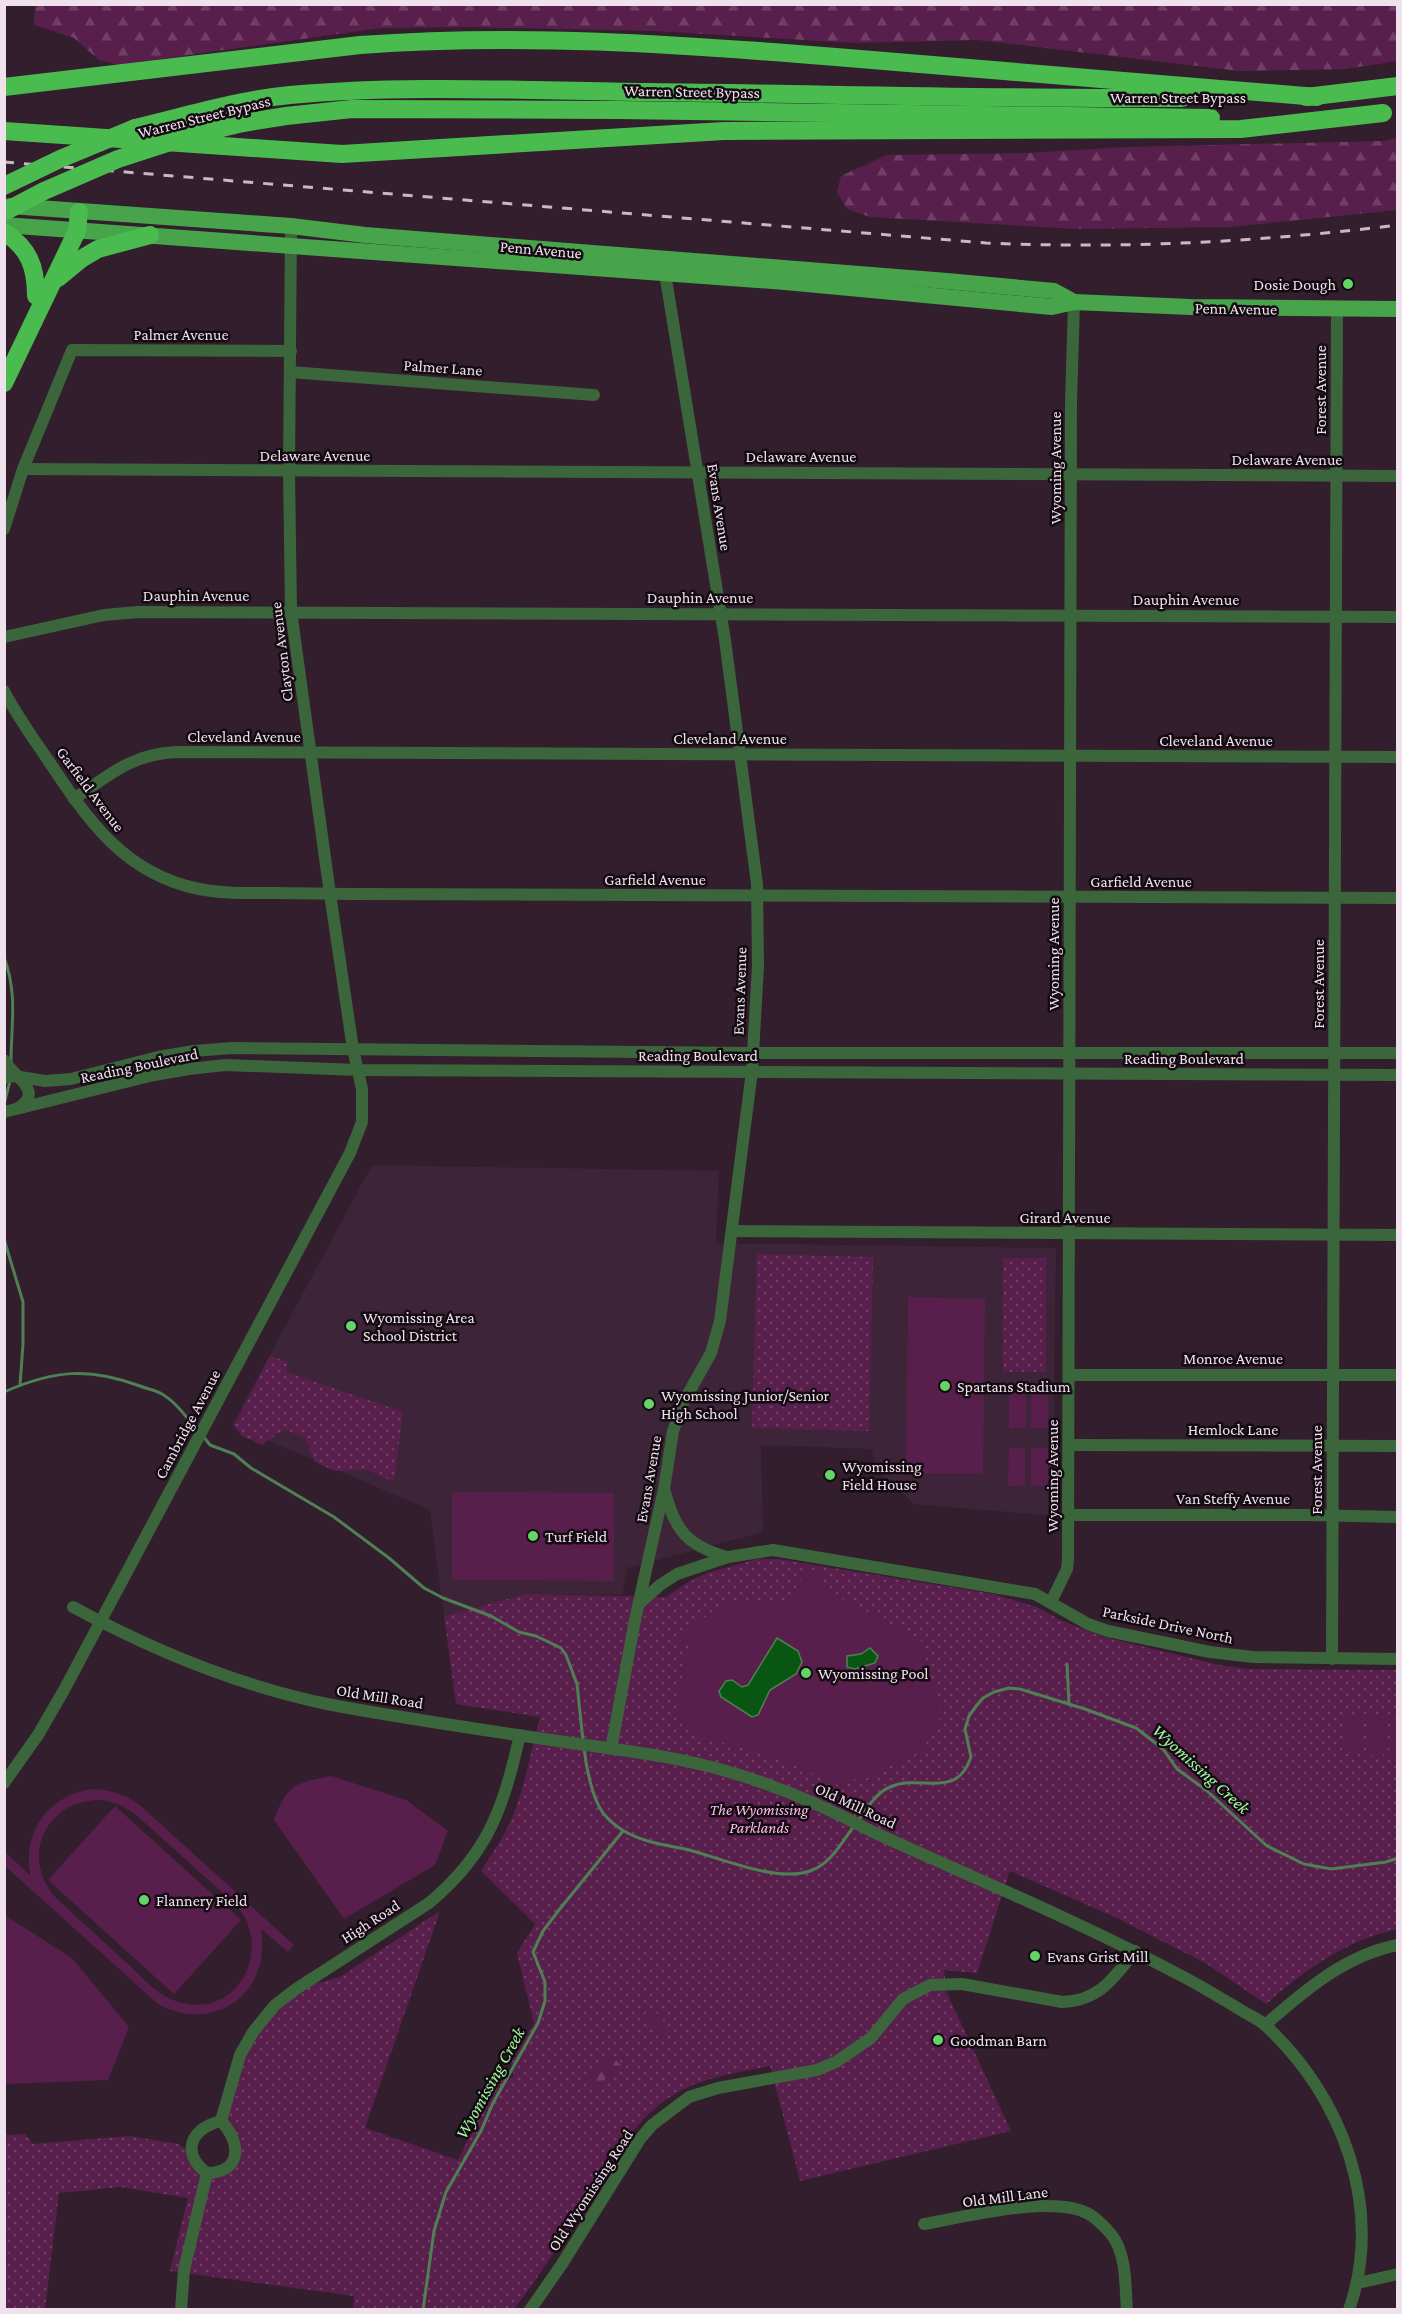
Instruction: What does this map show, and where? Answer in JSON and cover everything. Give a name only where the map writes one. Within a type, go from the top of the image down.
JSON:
[{"type":"highway","points":[[4,87],[360,45],[417,40],[530,39],[696,45],[1317,97]]},
{"type":"highway","name":"Warren Street Bypass","points":[[4,186],[60,159],[135,128],[236,104],[288,96],[353,91],[488,90],[1078,98],[1317,97],[1398,86]]},
{"type":"highway","name":"Warren Street Bypass","points":[[4,212],[44,190],[117,159],[192,135],[286,116],[352,109],[1229,118],[1390,112]]},
{"type":"highway","points":[[4,131],[342,154],[724,131],[1241,129],[1390,112]]},
{"type":"highway","points":[[4,383],[52,283],[79,212]]},
{"type":"highway","points":[[4,361],[72,231]]},
{"type":"highway","points":[[4,232],[28,253],[36,277],[36,296]]},
{"type":"highway","points":[[52,283],[81,259],[98,249],[150,235]]},
{"type":"main road","name":"Penn Avenue","points":[[4,206],[291,226],[664,266]]},
{"type":"main road","name":"Penn Avenue","points":[[4,225],[1054,291],[1074,302],[1190,307],[1398,309]]},
{"type":"street","name":"Clayton Avenue","points":[[291,226],[289,471],[291,611],[330,894],[358,1070]]},
{"type":"street","name":"Evans Avenue","points":[[611,1749],[664,1489],[669,1447],[678,1416],[716,1341],[720,1321],[752,1071],[758,966],[757,896],[740,755],[698,472],[664,266]]},
{"type":"street","name":"Wyoming Avenue","points":[[1051,1602],[1068,1560],[1071,474],[1074,302]]},
{"type":"street","name":"Forest Avenue","points":[[1332,1659],[1337,309]]},
{"type":"street","name":"Palmer Avenue","points":[[23,469],[72,350],[291,351]]},
{"type":"street","name":"Palmer Lane","points":[[290,372],[594,395]]},
{"type":"street","name":"Delaware Avenue","points":[[23,469],[1398,476]]},
{"type":"street","points":[[4,529],[23,469]]},
{"type":"street","name":"Dauphin Avenue","points":[[4,637],[118,613],[291,611],[1398,617]]},
{"type":"street","name":"Garfield Avenue","points":[[4,692],[74,799],[97,829],[119,851],[139,865],[171,880],[192,887],[222,892],[1398,898]]},
{"type":"street","name":"Cleveland Avenue","points":[[74,799],[122,766],[146,755],[176,752],[1398,757]]},
{"type":"street","name":"Reading Boulevard","points":[[4,1078],[18,1077],[45,1081],[71,1079],[194,1051],[232,1048],[753,1053],[1398,1053]]},
{"type":"street","points":[[4,1060],[10,1070],[26,1083],[29,1093],[26,1102],[8,1109]]},
{"type":"street","name":"Reading Boulevard","points":[[8,1109],[154,1075],[225,1065],[358,1070],[1398,1075]]},
{"type":"street","name":"Cambridge Avenue","points":[[4,1783],[38,1735],[100,1622],[357,1138],[362,1122],[363,1105],[358,1070]]},
{"type":"street","name":"Girard Avenue","points":[[732,1231],[1398,1235]]},
{"type":"street","name":"Monroe Avenue","points":[[1069,1375],[1398,1375]]},
{"type":"street","name":"Hemlock Lane","points":[[1069,1445],[1398,1446]]},
{"type":"street","name":"Parkside Drive North","points":[[664,1489],[671,1514],[684,1534],[704,1550],[728,1557]]},
{"type":"street","name":"Van Steffy Avenue","points":[[1068,1515],[1398,1517]]},
{"type":"street","name":"Parkside Drive North","points":[[640,1604],[660,1585],[677,1574],[728,1557],[763,1551],[792,1552],[1035,1594],[1080,1620],[1108,1631],[1190,1648],[1253,1657],[1398,1659]]},
{"type":"street","name":"Old Mill Road","points":[[74,1607],[100,1622],[189,1661],[230,1677],[284,1693],[332,1705],[671,1758],[724,1770],[777,1788],[847,1818],[873,1832],[1135,1951],[1203,1987],[1265,2025],[1308,2073],[1329,2105],[1346,2144],[1355,2177],[1362,2226],[1358,2283],[1349,2310]]},
{"type":"street","name":"High Road","points":[[221,2121],[240,2055],[253,2032],[275,2005],[429,1903],[448,1887],[472,1860],[497,1816],[507,1788],[520,1735]]},
{"type":"street","points":[[1265,2025],[1321,1979],[1358,1959],[1398,1945]]},
{"type":"street","name":"Old Wyomissing Road","points":[[530,2310],[562,2264],[640,2139],[652,2125],[689,2097],[718,2088],[817,2070],[836,2062],[871,2038],[903,1999],[930,1985],[962,1984],[1062,2002],[1078,2001],[1095,1994],[1106,1985],[1135,1951]]},
{"type":"street","points":[[221,2121],[234,2139],[237,2151],[233,2162],[223,2170],[207,2174],[195,2163],[190,2152],[194,2139],[201,2130],[221,2121]]},
{"type":"street","points":[[181,2310],[184,2270],[207,2174]]},
{"type":"street","name":"Old Mill Lane","points":[[924,2224],[1047,2206],[1071,2208],[1089,2213],[1112,2235],[1123,2262],[1127,2310]]},
{"type":"street","points":[[1358,2283],[1398,2274]]},
{"type":"shaded area","name":"Wyomissing Junior/Senior High School","points":[[372,1165],[719,1171],[716,1243],[1056,1248],[1054,1383],[1057,1516],[914,1504],[875,1468],[872,1449],[761,1445],[763,1532],[627,1568],[622,1595],[526,1594],[444,1616],[430,1510],[232,1425]]},
{"type":"shaded area","points":[[777,1638],[798,1651],[802,1662],[796,1674],[770,1690],[758,1715],[752,1717],[721,1697],[719,1691],[726,1681],[732,1680],[742,1687],[748,1685]]},
{"type":"shaded area","points":[[870,1648],[878,1656],[875,1663],[855,1669],[847,1667],[847,1656],[861,1654]]},
{"type":"green space","points":[[35,4],[1397,4],[1398,61],[1345,69],[1239,71],[977,40],[856,43],[654,31],[468,27],[381,28],[118,65],[99,60],[74,38],[34,25]]},
{"type":"green space","points":[[1397,138],[1397,210],[1230,227],[1076,229],[870,217],[847,209],[837,192],[841,176],[887,155],[1027,153],[1126,147],[1383,141]]},
{"type":"green space","points":[[757,1254],[873,1257],[869,1431],[752,1428]]},
{"type":"green space","points":[[1003,1258],[1046,1258],[1046,1372],[1003,1372]]},
{"type":"green space","name":"Spartans Stadium","points":[[908,1297],[985,1299],[983,1474],[906,1473]]},
{"type":"green space","points":[[270,1356],[288,1362],[286,1372],[403,1412],[394,1482],[367,1470],[335,1471],[315,1462],[305,1438],[284,1429],[262,1445],[242,1436],[234,1426]]},
{"type":"green space","points":[[1031,1390],[1048,1390],[1048,1428],[1031,1428]]},
{"type":"green space","points":[[1009,1391],[1026,1391],[1026,1428],[1009,1428]]},
{"type":"green space","points":[[1009,1448],[1025,1448],[1025,1486],[1008,1486]]},
{"type":"green space","points":[[1031,1448],[1048,1448],[1048,1486],[1031,1486]]},
{"type":"green space","name":"Turf Field","points":[[452,1492],[614,1493],[614,1581],[452,1580]]},
{"type":"green space","name":"The Wyomissing Parklands","points":[[757,1559],[778,1559],[994,1594],[1039,1608],[1060,1620],[1104,1637],[1219,1665],[1248,1669],[1397,1670],[1397,1929],[1360,1941],[1327,1958],[1266,2004],[1207,1964],[1117,1918],[1010,1871],[977,1973],[944,1970],[947,1993],[1011,2131],[800,2181],[770,2066],[703,2081],[666,2099],[653,2110],[629,2136],[514,2309],[353,2309],[354,2296],[170,2271],[188,2198],[121,2187],[59,2193],[45,2309],[5,2310],[5,2135],[25,2134],[33,2144],[129,2136],[179,2144],[215,2173],[237,2151],[221,2121],[240,2055],[296,1989],[340,1977],[440,1911],[365,2128],[458,2160],[496,2082],[514,2077],[511,2063],[534,2023],[517,1953],[535,1924],[481,1871],[503,1836],[514,1813],[540,1717],[456,1704],[444,1616],[526,1594],[666,1597],[707,1573]]},
{"type":"green space","name":"Wyomissing Pool","points":[[809,1569],[821,1572],[822,1588],[921,1640],[924,1665],[932,1681],[942,1714],[922,1751],[863,1780],[852,1779],[844,1788],[804,1769],[754,1750],[693,1733],[682,1724],[677,1711],[689,1645],[680,1643],[681,1636],[693,1627],[692,1625],[733,1600],[736,1604],[746,1599],[785,1603]]},
{"type":"green space","points":[[1345,1715],[1362,1716],[1360,1754],[1342,1753]]},
{"type":"green space","points":[[1368,1717],[1386,1718],[1383,1756],[1366,1755]]},
{"type":"green space","points":[[1391,1718],[1397,1719],[1397,1757],[1389,1756]]},
{"type":"green space","points":[[331,1776],[406,1800],[448,1831],[435,1865],[344,1919],[274,1820],[283,1799],[294,1787]]},
{"type":"green space","points":[[93,1789],[107,1791],[125,1796],[142,1807],[294,1945],[288,1952],[261,1929],[262,1952],[258,1972],[248,1989],[235,2002],[219,2011],[200,2014],[179,2012],[158,2004],[5,1866],[5,1852],[30,1875],[29,1859],[35,1830],[51,1807],[77,1793]],"holes":[[[103,1800],[120,1805],[135,1814],[234,1903],[247,1922],[252,1942],[250,1961],[243,1979],[231,1993],[214,2002],[195,2005],[173,2000],[161,1993],[58,1900],[46,1884],[40,1867],[39,1850],[44,1834],[53,1820],[66,1809],[83,1802]]]},
{"type":"green space","name":"Flannery Field","points":[[115,1806],[241,1920],[174,1994],[48,1880]]},
{"type":"green space","points":[[4,1915],[72,1958],[129,2027],[108,2080],[5,2084]]},
{"type":"green space","points":[[648,2011],[657,2013],[664,2019],[667,2027],[665,2035],[658,2034],[644,2021],[644,2015]]},
{"type":"green space","points":[[611,2056],[621,2065],[619,2073],[607,2077],[595,2087],[589,2078]]},
{"type":"waterway","points":[[4,957],[11,984],[13,1010],[11,1062]]},
{"type":"waterway","points":[[4,1105],[10,1081]]},
{"type":"waterway","points":[[4,1239],[23,1302],[20,1385]]},
{"type":"waterway","points":[[4,1392],[56,1375],[104,1376],[162,1394],[177,1406],[198,1431]]},
{"type":"waterway","points":[[203,1436],[210,1445],[234,1454],[251,1468],[334,1517],[389,1558],[424,1588],[443,1598],[491,1616],[519,1632],[536,1636],[561,1648],[577,1684],[583,1741]]},
{"type":"waterway","points":[[1067,1664],[1069,1704]]},
{"type":"waterway","name":"Wyomissing Creek","points":[[858,1821],[876,1797],[890,1787],[902,1783],[947,1782],[957,1778],[965,1770],[971,1757],[965,1729],[969,1716],[983,1698],[1009,1688],[1020,1689],[1085,1709],[1136,1728],[1163,1749],[1177,1769],[1206,1790],[1267,1846],[1304,1864],[1331,1869],[1386,1862],[1398,1858]]},
{"type":"waterway","name":"Wyomissing Creek","points":[[584,1748],[593,1791],[603,1813],[621,1829],[646,1840],[748,1868],[781,1874],[796,1874],[810,1871],[824,1863],[854,1826]]},
{"type":"waterway","name":"Wyomissing Creek","points":[[423,2310],[434,2231],[446,2192],[538,2023],[545,2001],[545,1982],[533,1952],[543,1931],[623,1831]]},
{"type":"railway","points":[[4,162],[986,243],[1038,245],[1192,243],[1295,236],[1398,225]]},
{"type":"place","name":"Dosie Dough","points":[[1348,284]]},
{"type":"place","name":"Wyomissing Area School District","points":[[351,1326]]},
{"type":"place","name":"Spartans Stadium","points":[[945,1386]]},
{"type":"place","name":"Wyomissing Junior/Senior High School","points":[[649,1404]]},
{"type":"place","name":"Wyomissing Field House","points":[[830,1475]]},
{"type":"place","name":"Turf Field","points":[[533,1536]]},
{"type":"place","name":"Wyomissing Pool","points":[[806,1673]]},
{"type":"place","name":"Flannery Field","points":[[144,1900]]},
{"type":"place","name":"Evans Grist Mill","points":[[1035,1956]]},
{"type":"place","name":"Goodman Barn","points":[[938,2040]]}]
